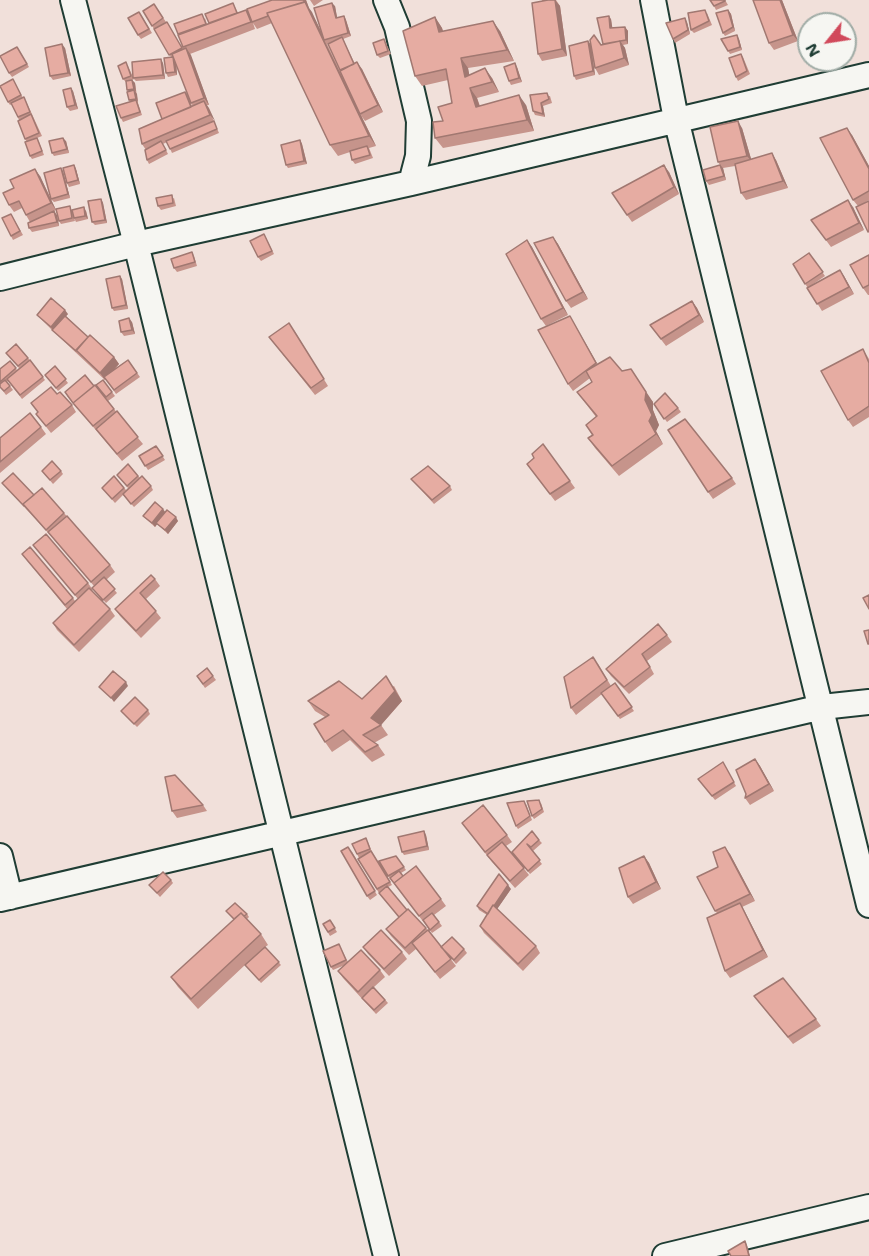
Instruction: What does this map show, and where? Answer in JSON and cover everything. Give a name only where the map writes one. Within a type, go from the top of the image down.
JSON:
[{"type":"street","points":[[74,0],[386,1256]]},
{"type":"street","points":[[386,0],[397,27],[419,121],[418,156],[411,183]]},
{"type":"street","points":[[652,0],[676,119],[869,905]]},
{"type":"street","points":[[0,278],[136,244],[411,183],[869,75]]},
{"type":"street","points":[[0,856],[5,898],[822,707],[869,702]]},
{"type":"street","points":[[665,1256],[869,1207]]},
{"type":"building","points":[[272,0],[304,0],[304,2],[267,13],[268,16],[252,22],[247,9]]},
{"type":"building","points":[[555,0],[562,49],[538,54],[532,3]]},
{"type":"building","points":[[710,0],[725,0],[725,1],[714,6]]},
{"type":"building","points":[[753,0],[780,0],[793,35],[769,43]]},
{"type":"building","points":[[305,2],[369,136],[330,145],[267,13]]},
{"type":"building","points":[[233,3],[237,13],[209,23],[205,14]]},
{"type":"building","points":[[332,3],[336,18],[344,16],[348,33],[324,40],[314,8]]},
{"type":"building","points":[[154,4],[163,18],[152,26],[143,11]]},
{"type":"building","points":[[246,10],[251,22],[183,47],[178,35]]},
{"type":"building","points":[[705,10],[709,21],[691,30],[688,13]]},
{"type":"building","points":[[728,10],[733,27],[723,33],[716,13]]},
{"type":"building","points":[[139,12],[149,29],[138,35],[128,18]]},
{"type":"building","points":[[202,14],[206,24],[178,34],[174,24]]},
{"type":"building","points":[[609,16],[610,28],[625,27],[626,40],[603,44],[597,18]]},
{"type":"building","points":[[435,17],[439,32],[493,21],[507,50],[461,58],[465,77],[485,68],[492,82],[470,88],[476,107],[519,95],[527,120],[435,138],[433,122],[443,121],[438,107],[452,103],[446,69],[415,76],[403,31]]},
{"type":"building","points":[[685,18],[688,30],[673,39],[666,23]]},
{"type":"building","points":[[167,22],[182,48],[169,55],[154,29]]},
{"type":"building","points":[[594,35],[601,45],[620,41],[624,58],[595,68],[590,40]]},
{"type":"building","points":[[737,35],[740,47],[728,51],[721,39]]},
{"type":"building","points":[[342,37],[354,64],[340,70],[328,44]]},
{"type":"building","points":[[384,39],[388,51],[377,55],[373,43]]},
{"type":"building","points":[[588,41],[593,71],[574,76],[569,46]]},
{"type":"building","points":[[62,44],[68,73],[50,76],[45,48]]},
{"type":"building","points":[[17,47],[27,64],[9,73],[0,56]]},
{"type":"building","points":[[186,48],[204,98],[191,103],[172,54]]},
{"type":"building","points":[[741,54],[747,71],[736,77],[729,58]]},
{"type":"building","points":[[173,57],[175,72],[166,73],[164,58]]},
{"type":"building","points":[[161,59],[163,75],[133,78],[132,62]]},
{"type":"building","points":[[126,62],[131,76],[123,79],[118,66]]},
{"type":"building","points":[[357,62],[378,105],[360,114],[340,71]]},
{"type":"building","points":[[515,63],[519,78],[509,81],[504,67]]},
{"type":"building","points":[[13,79],[21,95],[8,102],[0,86]]},
{"type":"building","points":[[132,80],[134,89],[127,90],[126,81]]},
{"type":"building","points":[[71,88],[75,105],[67,107],[63,90]]},
{"type":"building","points":[[134,90],[136,99],[129,100],[127,92]]},
{"type":"building","points":[[185,92],[191,107],[162,119],[156,103]]},
{"type":"building","points":[[547,93],[549,99],[541,103],[543,114],[533,111],[530,95]]},
{"type":"building","points":[[24,97],[30,112],[18,117],[11,103]]},
{"type":"building","points":[[136,100],[140,112],[121,118],[116,106]]},
{"type":"building","points":[[204,101],[210,115],[142,144],[139,129]]},
{"type":"building","points":[[31,114],[39,133],[25,139],[18,121]]},
{"type":"building","points":[[214,121],[217,129],[170,149],[166,141]]},
{"type":"building","points":[[738,121],[747,156],[718,162],[710,127]]},
{"type":"building","points":[[847,128],[869,169],[869,191],[853,200],[820,138]]},
{"type":"building","points":[[37,138],[42,151],[30,156],[25,142]]},
{"type":"building","points":[[63,138],[67,149],[52,153],[49,141]]},
{"type":"building","points":[[300,140],[304,161],[286,165],[281,145]]},
{"type":"building","points":[[161,141],[166,150],[147,160],[145,150]]},
{"type":"building","points":[[367,146],[370,155],[352,160],[350,151]]},
{"type":"building","points":[[772,153],[783,181],[741,193],[735,164]]},
{"type":"building","points":[[74,165],[78,180],[67,183],[63,168]]},
{"type":"building","points":[[664,165],[674,187],[627,215],[612,193]]},
{"type":"building","points":[[720,165],[724,176],[706,181],[703,170]]},
{"type":"building","points":[[61,168],[68,194],[51,199],[44,173]]},
{"type":"building","points":[[35,169],[51,203],[26,215],[19,201],[9,205],[3,193],[14,188],[10,180]]},
{"type":"building","points":[[172,195],[173,203],[158,206],[156,198]]},
{"type":"building","points":[[101,199],[105,220],[92,222],[88,201]]},
{"type":"building","points":[[848,200],[859,223],[826,240],[811,220]]},
{"type":"building","points":[[869,201],[869,231],[868,232],[856,207]]},
{"type":"building","points":[[70,206],[72,218],[59,221],[56,209]]},
{"type":"building","points":[[84,207],[85,216],[74,218],[72,210]]},
{"type":"building","points":[[54,211],[57,222],[29,228],[28,223]]},
{"type":"building","points":[[11,214],[20,231],[11,236],[2,218]]},
{"type":"building","points":[[264,234],[272,251],[258,257],[250,241]]},
{"type":"building","points":[[553,237],[583,292],[566,301],[534,243]]},
{"type":"building","points":[[527,240],[563,308],[541,319],[506,254]]},
{"type":"building","points":[[192,252],[195,262],[174,268],[171,259]]},
{"type":"building","points":[[809,253],[823,272],[805,284],[793,264]]},
{"type":"building","points":[[869,255],[869,285],[863,288],[850,265]]},
{"type":"building","points":[[840,270],[849,287],[817,304],[807,288]]},
{"type":"building","points":[[120,276],[126,305],[112,308],[106,279]]},
{"type":"building","points":[[51,298],[65,310],[51,327],[37,315]]},
{"type":"building","points":[[692,301],[699,315],[661,339],[650,325]]},
{"type":"building","points":[[65,316],[88,337],[76,351],[52,330]]},
{"type":"building","points":[[570,316],[596,363],[568,384],[538,330]]},
{"type":"building","points":[[129,318],[132,330],[121,332],[119,321]]},
{"type":"building","points":[[289,323],[324,379],[311,388],[269,337]]},
{"type":"building","points":[[90,335],[114,357],[100,373],[76,350]]},
{"type":"building","points":[[16,344],[28,358],[18,366],[6,353]]},
{"type":"building","points":[[863,349],[869,363],[869,406],[848,420],[821,371]]},
{"type":"building","points":[[610,357],[622,371],[631,369],[646,392],[645,400],[652,415],[649,421],[656,434],[612,466],[588,438],[593,435],[586,425],[597,416],[577,392],[592,382],[586,371]]},
{"type":"building","points":[[30,360],[43,377],[20,395],[7,379]]},
{"type":"building","points":[[128,360],[137,373],[114,390],[104,377]]},
{"type":"building","points":[[10,361],[16,368],[0,382],[0,369]]},
{"type":"building","points":[[55,366],[66,379],[56,388],[45,375]]},
{"type":"building","points":[[85,375],[94,386],[73,403],[65,392]]},
{"type":"building","points":[[5,380],[10,386],[4,391],[0,384]]},
{"type":"building","points":[[103,380],[112,392],[106,397],[96,385]]},
{"type":"building","points":[[95,385],[114,409],[93,426],[73,403]]},
{"type":"building","points":[[51,387],[57,394],[60,392],[72,405],[46,426],[36,414],[38,412],[31,403]]},
{"type":"building","points":[[665,393],[678,408],[664,419],[654,404]]},
{"type":"building","points":[[117,411],[138,437],[117,454],[96,429]]},
{"type":"building","points":[[30,413],[41,427],[0,462],[0,438]]},
{"type":"building","points":[[685,419],[732,478],[708,492],[668,430]]},
{"type":"building","points":[[543,444],[570,481],[550,494],[527,464],[534,458],[532,454]]},
{"type":"building","points":[[156,446],[163,456],[145,466],[139,456]]},
{"type":"building","points":[[52,461],[61,471],[50,480],[42,471]]},
{"type":"building","points":[[128,464],[138,476],[127,486],[117,475]]},
{"type":"building","points":[[428,466],[450,486],[432,500],[411,479]]},
{"type":"building","points":[[13,473],[34,495],[23,504],[24,506],[2,483]]},
{"type":"building","points":[[114,476],[124,488],[112,499],[102,488]]},
{"type":"building","points":[[142,476],[151,486],[131,504],[123,494]]},
{"type":"building","points":[[42,488],[64,513],[46,530],[23,504]]},
{"type":"building","points":[[155,502],[163,509],[152,523],[143,516]]},
{"type":"building","points":[[167,510],[176,517],[165,530],[156,523]]},
{"type":"building","points":[[67,516],[110,565],[91,582],[48,532]]},
{"type":"building","points":[[46,534],[88,583],[75,595],[33,545]]},
{"type":"building","points":[[30,547],[73,598],[65,605],[22,554]]},
{"type":"building","points":[[151,575],[155,579],[140,593],[156,611],[136,631],[115,609]]},
{"type":"building","points":[[104,577],[115,589],[103,600],[92,588]]},
{"type":"building","points":[[89,588],[110,609],[74,645],[53,623]]},
{"type":"building","points":[[869,595],[869,609],[863,598]]},
{"type":"building","points":[[658,624],[667,635],[642,654],[650,667],[624,687],[606,669]]},
{"type":"building","points":[[869,630],[869,644],[868,644],[864,631]]},
{"type":"building","points":[[593,657],[607,680],[571,708],[564,677]]},
{"type":"building","points":[[207,668],[213,676],[203,684],[197,676]]},
{"type":"building","points":[[113,671],[126,682],[111,698],[99,687]]},
{"type":"building","points":[[386,676],[395,691],[371,718],[381,725],[363,735],[378,745],[365,752],[343,730],[325,742],[314,724],[329,715],[308,701],[339,681],[362,699]]},
{"type":"building","points":[[615,683],[632,707],[618,716],[601,693]]},
{"type":"building","points":[[135,697],[148,710],[134,724],[121,711]]},
{"type":"building","points":[[755,759],[769,784],[745,798],[746,794],[736,770]]},
{"type":"building","points":[[723,762],[734,782],[712,796],[698,779]]},
{"type":"building","points":[[175,775],[203,805],[172,811],[165,777]]},
{"type":"building","points":[[539,800],[542,809],[532,816],[527,801]]},
{"type":"building","points":[[524,801],[530,816],[516,826],[507,803]]},
{"type":"building","points":[[483,805],[507,835],[485,852],[462,823]]},
{"type":"building","points":[[424,831],[427,846],[402,852],[398,837]]},
{"type":"building","points":[[532,831],[539,840],[531,847],[527,844],[540,860],[528,871],[512,852]]},
{"type":"building","points":[[366,838],[370,849],[357,854],[352,844]]},
{"type":"building","points":[[502,842],[524,868],[510,881],[487,855]]},
{"type":"building","points":[[348,847],[375,891],[367,896],[341,851]]},
{"type":"building","points":[[725,847],[750,894],[715,911],[697,877],[718,867],[713,852]]},
{"type":"building","points":[[371,851],[390,882],[377,889],[358,859]]},
{"type":"building","points":[[396,856],[404,867],[388,876],[379,861]]},
{"type":"building","points":[[644,856],[656,882],[628,897],[619,868]]},
{"type":"building","points":[[416,866],[441,899],[419,916],[394,883]]},
{"type":"building","points":[[399,871],[403,876],[394,883],[390,878]]},
{"type":"building","points":[[163,872],[171,880],[157,893],[149,885]]},
{"type":"building","points":[[499,874],[508,885],[488,914],[477,906]]},
{"type":"building","points":[[387,886],[407,910],[399,917],[379,893]]},
{"type":"building","points":[[235,903],[247,914],[244,916],[241,913],[234,919],[226,911]]},
{"type":"building","points":[[740,903],[763,950],[725,971],[707,918]]},
{"type":"building","points":[[493,905],[536,946],[518,964],[480,926]]},
{"type":"building","points":[[408,909],[426,928],[405,948],[386,929]]},
{"type":"building","points":[[241,913],[261,934],[191,999],[171,977]]},
{"type":"building","points":[[432,913],[439,922],[430,930],[423,920]]},
{"type":"building","points":[[330,920],[335,928],[328,932],[323,924]]},
{"type":"building","points":[[381,930],[402,952],[384,969],[363,947]]},
{"type":"building","points":[[428,930],[451,959],[435,972],[412,943]]},
{"type":"building","points":[[452,937],[464,949],[454,960],[441,947]]},
{"type":"building","points":[[339,944],[346,960],[331,967],[323,951]]},
{"type":"building","points":[[265,947],[279,962],[259,980],[245,965]]},
{"type":"building","points":[[361,950],[380,970],[358,992],[338,971]]},
{"type":"building","points":[[783,978],[816,1019],[788,1037],[754,996]]},
{"type":"building","points":[[373,987],[385,1000],[374,1010],[362,998]]},
{"type":"building","points":[[745,1241],[749,1256],[731,1256],[728,1251]]}]
